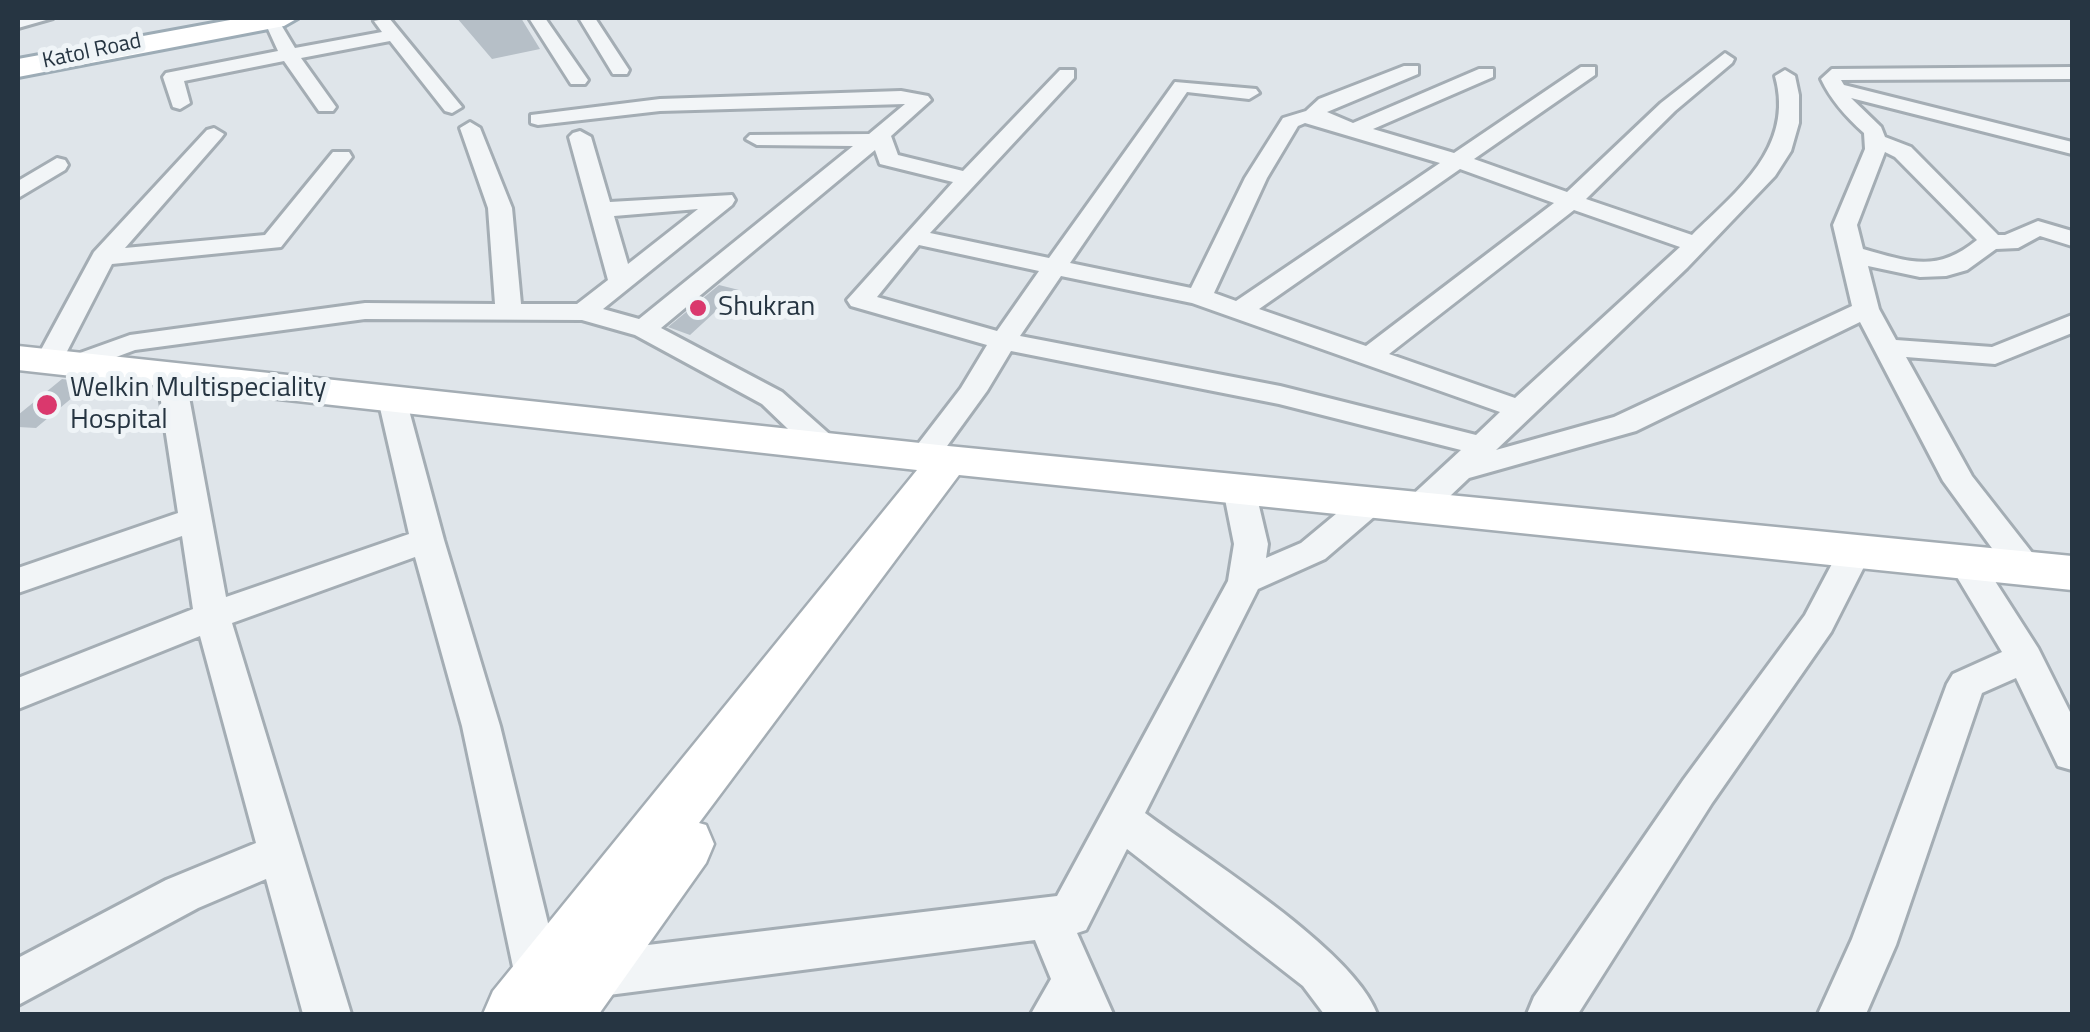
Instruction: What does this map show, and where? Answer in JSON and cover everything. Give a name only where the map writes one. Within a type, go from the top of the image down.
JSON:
[{"type":"main road","name":"Katol Road","points":[[18,64],[244,20]]},
{"type":"main road","name":"Katol Road","points":[[18,64],[244,20]]},
{"type":"street","points":[[18,23],[44,18]]},
{"type":"street","points":[[381,18],[452,107]]},
{"type":"street","points":[[538,18],[578,80]]},
{"type":"street","points":[[587,18],[620,70]]},
{"type":"street","points":[[244,20],[289,55],[326,107]]},
{"type":"street","points":[[173,77],[394,36]]},
{"type":"street","points":[[156,40],[180,103]]},
{"type":"street","points":[[1370,356],[1570,202],[1725,59]]},
{"type":"street","points":[[1319,119],[1316,111],[1326,103],[1411,70]]},
{"type":"street","points":[[1242,309],[1588,71]]},
{"type":"street","points":[[2025,568],[1959,481],[1866,310],[1845,224],[1876,148],[1874,132],[1845,106],[1832,79],[1838,73],[1850,72],[2072,73]]},
{"type":"street","points":[[1354,130],[1486,73]]},
{"type":"street","points":[[1067,74],[913,237],[860,300],[1003,341],[1280,395],[1482,446]]},
{"type":"street","points":[[1419,507],[1518,409],[1648,293],[1778,155],[1790,121],[1791,92],[1785,76]]},
{"type":"street","points":[[551,996],[947,459],[973,391],[1003,341],[1182,86],[1248,93]]},
{"type":"street","points":[[1834,88],[2072,148]]},
{"type":"street","points":[[538,119],[716,102],[901,96],[921,100],[706,272],[644,329]]},
{"type":"street","points":[[1199,297],[1256,178],[1290,122],[1303,117],[1458,160],[1696,245]]},
{"type":"street","points":[[470,128],[500,208],[509,312]]},
{"type":"street","points":[[48,361],[103,257],[214,134]]},
{"type":"street","points":[[580,137],[621,282]]},
{"type":"street","points":[[878,138],[888,160],[968,178]]},
{"type":"street","points":[[757,139],[878,138]]},
{"type":"street","points":[[1875,140],[1903,152],[1991,241],[2009,243],[2038,228],[2072,239]]},
{"type":"street","points":[[103,257],[272,242],[341,157]]},
{"type":"street","points":[[18,192],[57,165]]},
{"type":"street","points":[[584,312],[724,200],[603,210]]},
{"type":"street","points":[[913,237],[1242,309],[1518,409]]},
{"type":"street","points":[[1854,254],[1890,265],[1939,268],[1956,266],[1991,241]]},
{"type":"street","points":[[1458,470],[1624,424],[1866,310]]},
{"type":"street","points":[[48,361],[130,343],[366,311],[584,312],[644,329],[772,398],[824,446]]},
{"type":"street","points":[[1885,347],[1995,356],[2072,323]]},
{"type":"street","points":[[48,361],[947,459],[2072,573]]},
{"type":"street","points":[[171,374],[212,616],[327,1014]]},
{"type":"street","points":[[392,399],[551,996]]},
{"type":"street","points":[[551,996],[1070,915],[1245,581],[1251,544],[1239,489]]},
{"type":"street","points":[[1245,581],[1313,551],[1371,502]]},
{"type":"street","points":[[18,581],[196,519]]},
{"type":"street","points":[[18,694],[212,616],[427,540]]},
{"type":"street","points":[[1551,1014],[1698,791],[1818,623],[1855,551]]},
{"type":"street","points":[[1965,562],[2026,658],[2072,754]]},
{"type":"street","points":[[1842,1014],[1873,945],[1966,684],[2026,658]]},
{"type":"street","points":[[1120,819],[1319,970],[1353,1014]]},
{"type":"street","points":[[18,982],[182,894],[280,853]]},
{"type":"street","points":[[1048,919],[1073,1004]]},
{"type":"building","points":[[457,18],[521,18],[540,49],[492,59]]},
{"type":"building","name":"Shukran","points":[[719,285],[739,290],[690,335],[668,327]]},
{"type":"building","points":[[62,379],[79,381],[85,387],[36,428],[18,427],[18,415]]},
{"type":"place","name":"Shukran","points":[[698,308]]},
{"type":"place","name":"Welkin Multispeciality Hospital","points":[[47,405]]}]
